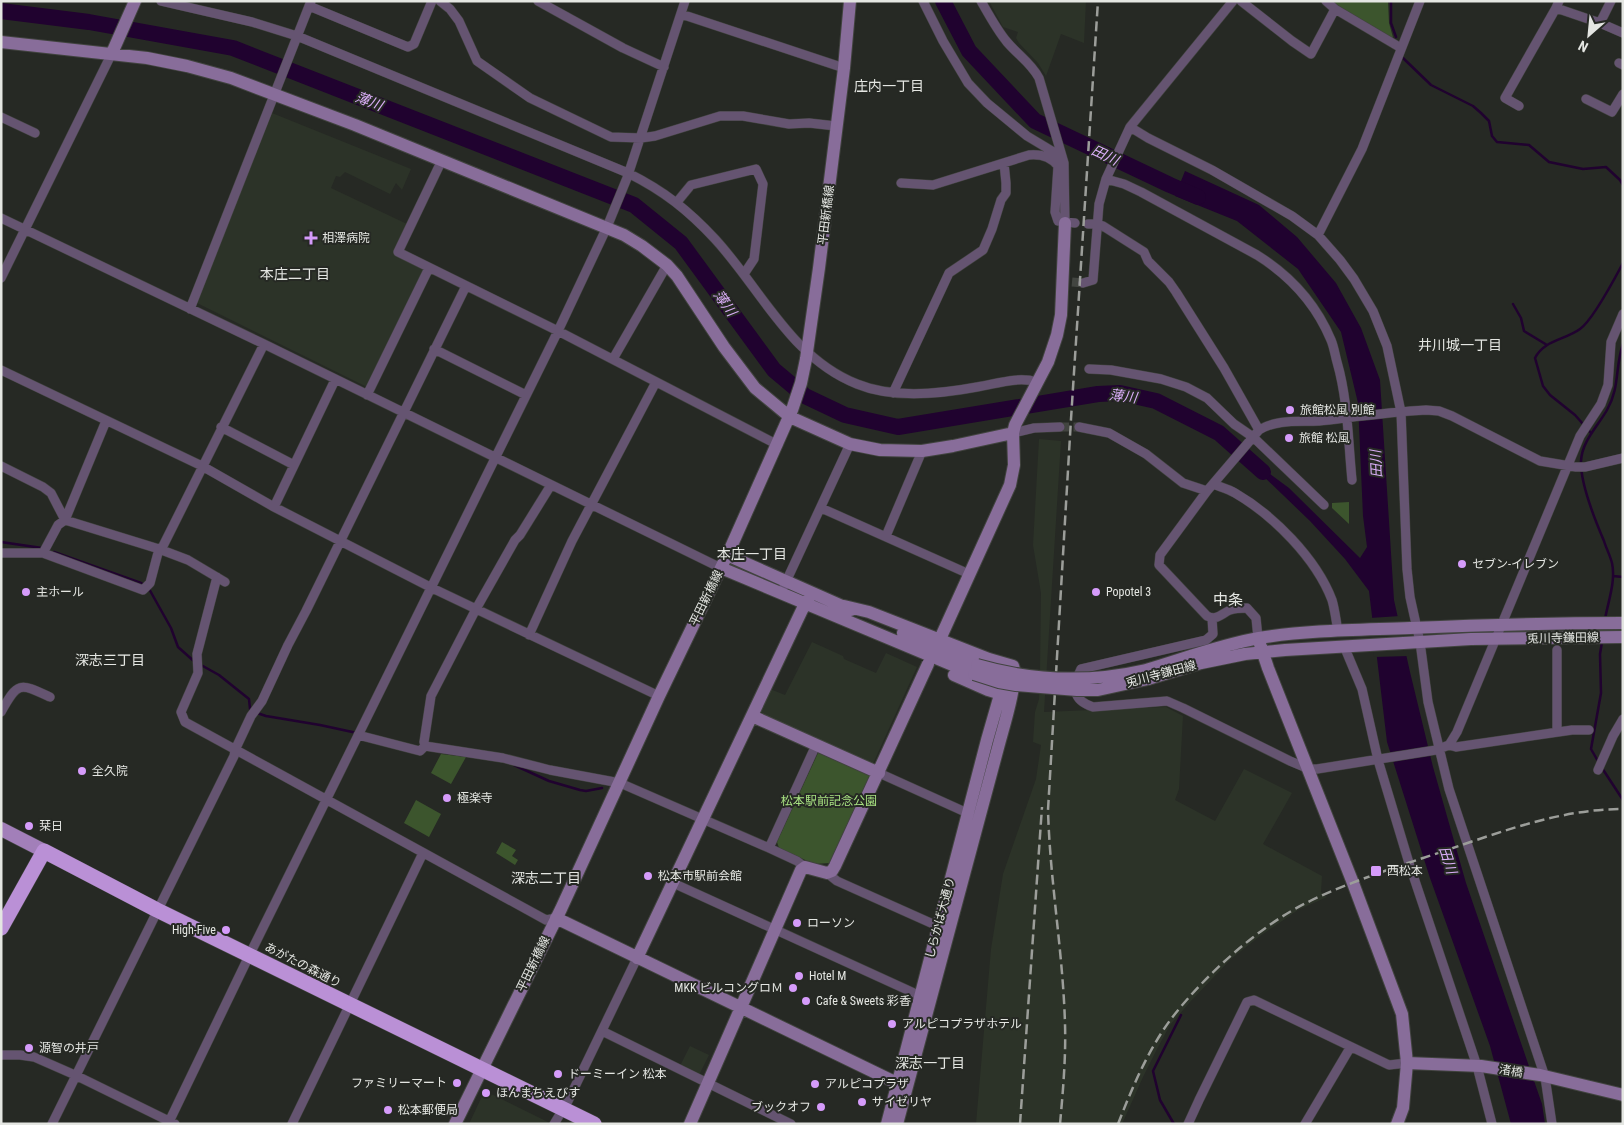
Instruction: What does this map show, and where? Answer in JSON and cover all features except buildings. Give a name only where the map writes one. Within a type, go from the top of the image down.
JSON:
[{"type":"highway","name":"あがたの森通り","points":[[42,855],[155,913],[480,1073],[574,1124]]},
{"type":"highway","points":[[1,928],[42,855]]},
{"type":"highway","name":"あがたの森通り","points":[[559,1116],[594,1124]]},
{"type":"main road","name":"あがたの森通り","points":[[1,829],[42,855]]},
{"type":"main road","name":"あがたの森通り","points":[[1,840],[42,855]]},
{"type":"street","points":[[1,278],[136,1]]},
{"type":"street","points":[[161,1],[252,22],[296,38],[649,184],[677,202],[716,240],[806,356],[838,376],[857,385],[893,393],[919,394],[974,388],[1028,379],[1036,383]]},
{"type":"street","points":[[190,309],[310,4],[408,47],[414,44],[432,1]]},
{"type":"street","points":[[440,1],[450,9],[459,21],[478,61],[523,92],[611,137],[641,138],[672,132],[720,116],[742,116],[789,124],[809,123],[836,126]]},
{"type":"street","points":[[538,1],[623,48],[664,67]]},
{"type":"street","points":[[1,1055],[34,1057],[76,1075],[171,1123],[248,959],[496,458],[609,224],[641,138],[685,1]]},
{"type":"street","name":"平田新橋線","points":[[455,1124],[620,783],[659,696],[778,445],[791,413],[801,383],[819,268],[844,68],[850,1]]},
{"type":"street","points":[[923,1],[943,42],[968,83],[988,103],[1027,136],[1062,156]]},
{"type":"street","points":[[940,638],[1010,485],[1014,465],[1014,429],[1048,362],[1057,335],[1067,281],[1070,223],[1064,163],[1040,82],[1033,67],[1009,44],[998,30],[981,1]]},
{"type":"street","points":[[1083,283],[1093,280],[1092,224],[1107,177],[1129,129],[1233,1]]},
{"type":"street","points":[[1241,1],[1311,54],[1335,9]]},
{"type":"street","points":[[1326,1],[1335,9],[1401,48]]},
{"type":"street","points":[[1318,235],[1362,149],[1420,1]]},
{"type":"street","points":[[1600,23],[1610,1]]},
{"type":"street","points":[[1519,106],[1505,98],[1557,5],[1623,33]]},
{"type":"street","points":[[681,14],[844,68]]},
{"type":"street","points":[[1,42],[113,51],[187,66],[231,78],[275,92],[442,160],[609,224],[666,265],[688,291],[724,346],[755,388],[791,413],[850,444],[880,450],[922,450],[952,446],[1014,429],[1060,427]]},
{"type":"street","points":[[1586,99],[1612,112],[1623,94]]},
{"type":"street","points":[[1,117],[35,133]]},
{"type":"street","points":[[1129,129],[1212,170],[1292,216],[1318,235],[1340,260],[1374,311],[1387,346],[1398,412],[1410,597],[1437,749],[1543,1076],[1552,1124]]},
{"type":"street","points":[[901,183],[933,185],[1029,155],[1038,154],[1058,166],[1055,212],[1058,221],[1070,223]]},
{"type":"street","points":[[442,160],[398,252],[558,331],[778,445]]},
{"type":"street","points":[[893,393],[949,273],[983,250],[1001,200],[1006,193],[1004,163]]},
{"type":"street","points":[[677,202],[691,185],[756,169],[763,184],[754,259],[744,274]]},
{"type":"street","points":[[1107,177],[1141,192],[1272,265],[1306,298],[1317,313],[1332,341],[1348,417],[1352,480]]},
{"type":"street","points":[[1,218],[264,344],[721,568]]},
{"type":"street","points":[[1092,224],[1103,226],[1144,252],[1148,261],[1169,282],[1224,368],[1254,436]]},
{"type":"street","points":[[613,359],[666,265]]},
{"type":"street","points":[[367,395],[429,268]]},
{"type":"street","points":[[52,1124],[234,756],[235,750],[466,286]]},
{"type":"street","points":[[1449,745],[1457,732],[1501,624],[1576,466],[1582,432],[1601,404],[1608,385],[1611,342],[1623,314]]},
{"type":"street","points":[[1,554],[45,550],[144,590],[148,586],[160,549],[264,344]]},
{"type":"street","points":[[434,349],[526,395]]},
{"type":"street","points":[[1089,369],[1111,370],[1162,379],[1186,387],[1207,398],[1234,424],[1254,436],[1324,504]]},
{"type":"street","points":[[1,370],[202,466],[274,507],[432,588],[659,696]]},
{"type":"street","points":[[274,507],[336,380]]},
{"type":"street","points":[[529,635],[572,541],[656,382]]},
{"type":"street","points":[[1397,1124],[1403,1108],[1407,1063],[1402,1014],[1309,769],[1268,668],[1258,638],[1256,618],[1247,608],[1231,609],[1218,617],[1212,618],[1207,616],[1159,565],[1160,555],[1207,491],[1254,436],[1267,425],[1398,412],[1438,411],[1452,416],[1540,461],[1576,466],[1623,458]]},
{"type":"street","points":[[45,550],[58,524],[64,520],[106,421]]},
{"type":"street","points":[[221,427],[294,465]]},
{"type":"street","points":[[1079,427],[1109,433],[1146,454],[1183,483],[1207,491]]},
{"type":"street","points":[[781,593],[850,444]]},
{"type":"street","points":[[886,536],[922,450]]},
{"type":"street","points":[[1,466],[51,493],[64,520],[160,549],[188,560],[226,582]]},
{"type":"street","points":[[1213,484],[1233,492],[1262,510],[1313,562],[1333,602],[1341,630]]},
{"type":"street","points":[[424,748],[431,696],[476,609],[515,540],[551,485]]},
{"type":"street","points":[[821,508],[969,574]]},
{"type":"street","name":"兎川寺鎌田線","points":[[727,555],[844,606],[975,670]]},
{"type":"street","name":"兎川寺鎌田線","points":[[721,568],[845,620],[975,670],[1057,679],[1147,675],[1245,654],[1263,652],[1495,638],[1623,637]]},
{"type":"street","points":[[217,577],[197,663],[198,674],[181,712],[185,722],[546,920],[556,918],[902,1085]]},
{"type":"street","points":[[559,1116],[602,1031],[812,593]]},
{"type":"street","points":[[844,606],[869,612],[940,638],[989,659],[1013,666],[1014,670],[1000,714]]},
{"type":"street","points":[[1212,618],[1213,634],[1206,640],[1081,669],[1074,685],[1076,694],[1083,704],[1093,706],[1167,701],[1309,769],[1380,759],[1437,749],[1449,745],[1456,747],[1557,732],[1589,730]]},
{"type":"street","points":[[845,620],[867,635],[928,664],[988,690],[1006,695]]},
{"type":"street","name":"兎川寺鎌田線","points":[[1147,675],[1221,647],[1285,634],[1501,624],[1623,622]]},
{"type":"street","points":[[1347,646],[1362,689],[1409,863],[1479,1066],[1492,1124]]},
{"type":"street","points":[[1557,650],[1557,732]]},
{"type":"street","points":[[827,873],[836,866],[928,664]]},
{"type":"street","points":[[1,712],[10,697],[20,688],[27,687],[50,697]]},
{"type":"street","name":"しらかば大通り","points":[[887,1124],[902,1085],[925,998],[943,929],[968,814],[1000,714]]},
{"type":"street","name":"しらかば大通り","points":[[943,929],[978,822],[1000,714]]},
{"type":"street","points":[[752,716],[968,814],[978,822]]},
{"type":"street","points":[[1598,770],[1623,719]]},
{"type":"street","points":[[359,733],[420,751],[424,748],[503,758],[550,770],[620,783],[769,848],[797,861],[804,867],[827,873],[837,881],[943,929]]},
{"type":"street","points":[[769,848],[816,745]]},
{"type":"street","points":[[292,1124],[423,853]]},
{"type":"street","points":[[690,1124],[801,870],[804,867]]},
{"type":"street","points":[[673,883],[925,998]]},
{"type":"street","points":[[1188,1124],[1247,1002],[1254,1000],[1350,1048],[1389,1065],[1407,1063]]},
{"type":"street","points":[[602,1031],[791,1124]]},
{"type":"street","points":[[1306,1124],[1350,1048]]},
{"type":"street","name":"渚橋","points":[[1407,1063],[1479,1066],[1543,1076],[1623,1095]]},
{"type":"street","name":"しらかば大通り","points":[[897,1124],[902,1085]]},
{"type":"shaded area","points":[[989,1],[1086,1],[1084,43],[1061,34],[1046,76],[1038,63],[1019,43],[1016,38],[1018,32],[1003,27]]},
{"type":"shaded area","name":"相澤病院","points":[[272,113],[411,169],[402,190],[396,183],[390,194],[345,172],[340,177],[336,176],[331,188],[407,224],[393,253],[425,268],[367,387],[197,303]]},
{"type":"shaded area","points":[[1039,439],[1061,441],[1044,712],[1166,707],[1183,716],[1179,789],[1175,800],[1215,821],[1244,769],[1292,793],[1263,844],[1322,876],[1321,892],[1327,897],[1298,910],[1260,936],[1231,959],[1190,1002],[1170,1025],[1143,1077],[1122,1124],[976,1124],[991,949],[1003,874],[1036,779],[1041,745],[1033,742],[1035,712],[1039,699],[1040,670],[1041,593],[1033,545]]},
{"type":"shaded area","points":[[812,642],[876,673],[886,653],[917,667],[872,766],[761,715],[761,710],[770,689],[785,695]]},
{"type":"shaded area","points":[[690,1046],[709,1055],[699,1075],[680,1066]]},
{"type":"shaded area","points":[[489,1093],[550,1123],[469,1124],[483,1094]]},
{"type":"green space","points":[[1336,1],[1388,1],[1389,23],[1394,41],[1334,3]]},
{"type":"green space","points":[[1349,502],[1349,524],[1332,508],[1332,503]]},
{"type":"green space","name":"松本駅前記念公園","points":[[818,753],[824,753],[869,773],[871,779],[830,863],[814,864],[779,848],[777,842]]},
{"type":"green space","points":[[441,754],[466,757],[451,784],[431,773]]},
{"type":"green space","points":[[416,800],[441,814],[429,837],[404,823]]},
{"type":"green space","points":[[502,842],[516,850],[512,856],[518,860],[515,865],[496,853]]},
{"type":"water","points":[[1185,171],[1259,205],[1297,237],[1336,283],[1361,328],[1380,380],[1394,600],[1410,672],[1433,767],[1466,883],[1542,1104],[1545,1124],[1511,1124],[1490,1046],[1430,878],[1387,742],[1369,591],[1345,559],[1310,521],[1232,446],[1289,488],[1360,558],[1367,547],[1363,516],[1358,403],[1341,332],[1298,269],[1237,221],[1175,196]]},
{"type":"pier","points":[[1400,616],[1409,656],[1374,657],[1370,618]]},
{"type":"waterway","name":"田川","points":[[943,1],[969,51],[1035,121],[1198,197]]},
{"type":"waterway","points":[[1391,1],[1391,23],[1396,37]]},
{"type":"waterway","name":"薄川","points":[[1,11],[89,22],[233,48],[634,205],[681,243],[774,370],[805,396],[845,415],[898,427],[1098,394],[1120,393],[1156,401],[1219,433],[1263,472]]},
{"type":"waterway","points":[[1403,58],[1431,85],[1473,106],[1481,113],[1489,121],[1492,136],[1497,142],[1529,145],[1549,162],[1583,169],[1606,167],[1623,185]]},
{"type":"waterway","points":[[1591,433],[1575,415],[1550,395],[1543,386],[1535,358],[1544,347],[1574,333],[1585,324],[1603,298],[1623,263]]},
{"type":"waterway","points":[[1513,304],[1521,318],[1524,331],[1547,345]]},
{"type":"waterway","points":[[1605,619],[1612,584],[1612,563],[1589,501],[1583,480],[1581,461],[1587,440],[1603,416],[1614,394],[1623,344]]},
{"type":"waterway","points":[[1,542],[42,548]]},
{"type":"waterway","points":[[54,552],[148,587],[171,628],[178,647],[196,663]]},
{"type":"waterway","points":[[1613,576],[1623,577]]},
{"type":"waterway","points":[[1599,763],[1591,749],[1601,693],[1600,654],[1602,642]]},
{"type":"waterway","points":[[201,665],[219,675],[249,699],[250,709],[253,710]]},
{"type":"waterway","points":[[257,713],[357,733]]},
{"type":"waterway","points":[[514,765],[549,781],[580,790],[586,791],[602,788]]},
{"type":"waterway","points":[[1602,768],[1623,800]]},
{"type":"waterway","points":[[1623,941],[1623,948]]},
{"type":"waterway","points":[[1174,1124],[1160,1100],[1153,1071],[1181,1015]]},
{"type":"tunnel","points":[[1072,282],[1083,283]]},
{"type":"tunnel","points":[[1060,427],[1079,427]]},
{"type":"railway","points":[[1060,1124],[1065,1061],[1064,997],[1051,864],[1048,810],[1098,1]]},
{"type":"railway","points":[[1020,1124],[1042,807]]},
{"type":"railway","points":[[1118,1124],[1148,1056],[1171,1019],[1216,969],[1252,938],[1289,912],[1325,894],[1360,880],[1514,828],[1579,813],[1623,809]]},
{"type":"place","name":"相澤病院","points":[[311,238]]},
{"type":"place","name":"旅館松風 別館","points":[[1290,410]]},
{"type":"place","name":"旅館 松風","points":[[1289,438]]},
{"type":"place","name":"セブン-イレブン","points":[[1462,564]]},
{"type":"place","name":"主ホール","points":[[26,592]]},
{"type":"place","name":"Popotel 3","points":[[1096,592]]},
{"type":"place","name":"全久院","points":[[82,771]]},
{"type":"place","name":"極楽寺","points":[[447,798]]},
{"type":"place","name":"栞日","points":[[29,826]]},
{"type":"place","name":"西松本","points":[[1376,871]]},
{"type":"place","name":"松本市駅前会館","points":[[648,876]]},
{"type":"place","name":"ローソン","points":[[797,923]]},
{"type":"place","name":"High-Five","points":[[226,930]]},
{"type":"place","name":"Hotel M","points":[[799,976]]},
{"type":"place","name":"MKK ビルコングロＭ","points":[[793,988]]},
{"type":"place","name":"Cafe & Sweets 彩香","points":[[806,1001]]},
{"type":"place","name":"アルピコプラザホテル","points":[[892,1024]]},
{"type":"place","name":"源智の井戸","points":[[29,1048]]},
{"type":"place","name":"ドーミーイン 松本","points":[[558,1074]]},
{"type":"place","name":"ファミリーマート","points":[[457,1083]]},
{"type":"place","name":"アルピコプラザ","points":[[815,1084]]},
{"type":"place","name":"ほんまちえびす","points":[[486,1093]]},
{"type":"place","name":"サイゼリヤ","points":[[862,1102]]},
{"type":"place","name":"ブックオフ","points":[[821,1107]]},
{"type":"place","name":"松本郵便局","points":[[388,1110]]},
{"type":"district","name":"庄内一丁目","points":[[889,86]]},
{"type":"district","name":"本庄二丁目","points":[[295,274]]},
{"type":"district","name":"井川城一丁目","points":[[1460,345]]},
{"type":"district","name":"本庄一丁目","points":[[752,554]]},
{"type":"district","name":"中条","points":[[1228,600]]},
{"type":"district","name":"深志三丁目","points":[[110,660]]},
{"type":"district","name":"深志二丁目","points":[[546,878]]},
{"type":"district","name":"深志一丁目","points":[[930,1063]]}]
